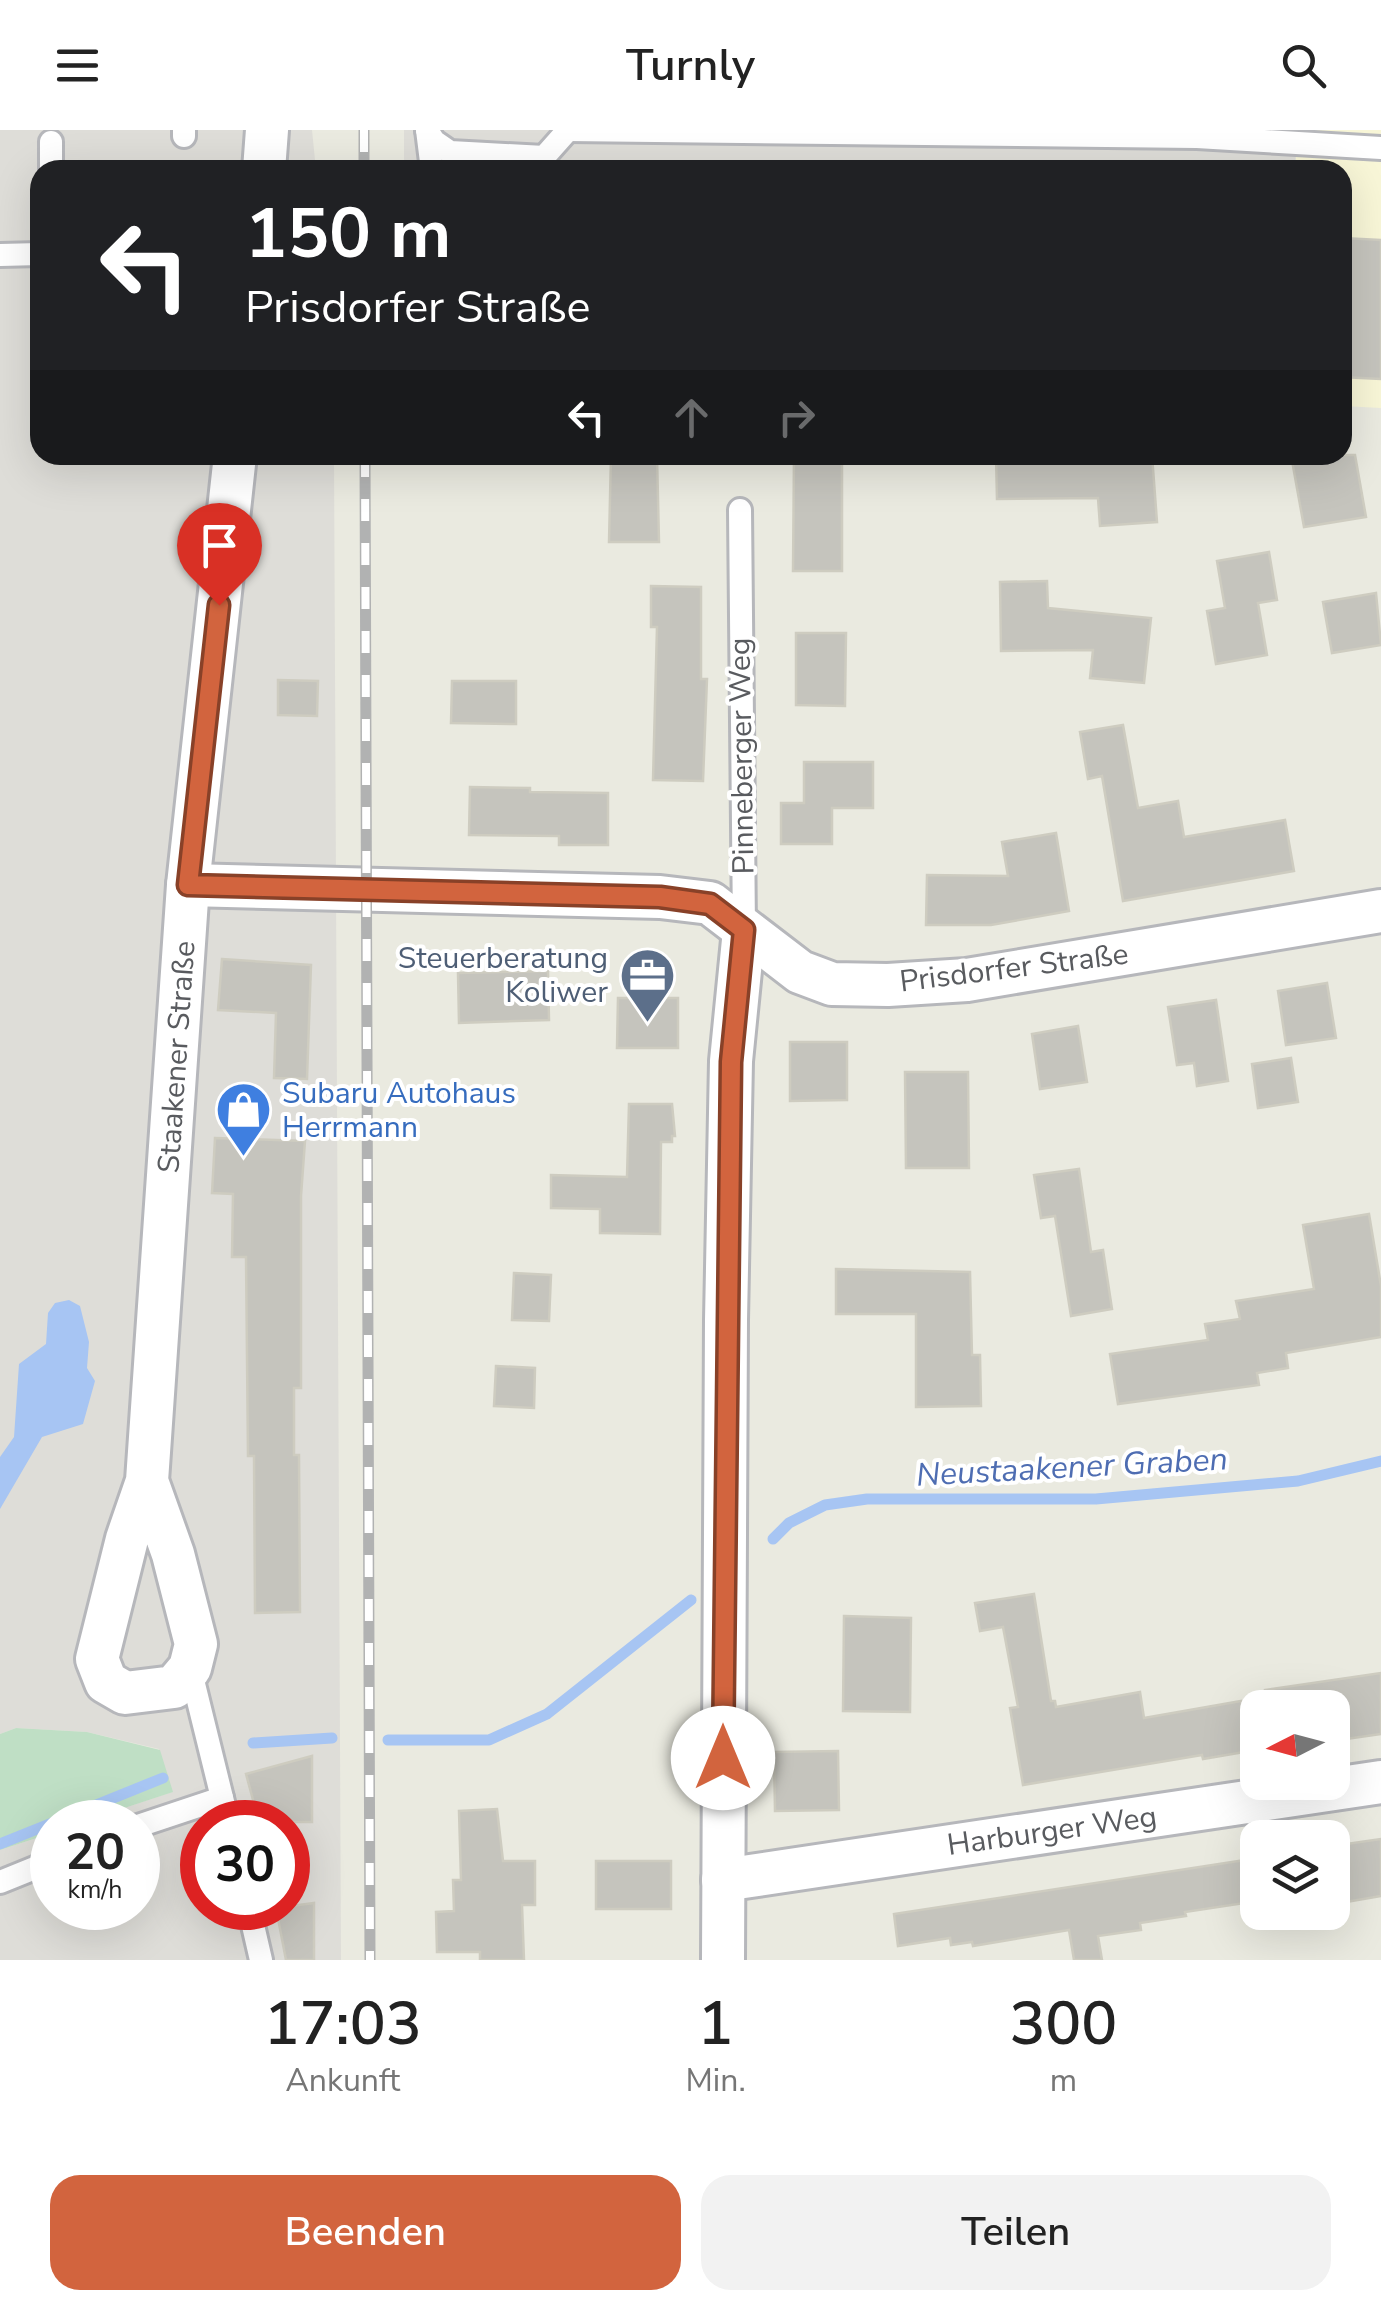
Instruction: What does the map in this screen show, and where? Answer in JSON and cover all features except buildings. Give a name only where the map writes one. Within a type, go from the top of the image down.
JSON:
[{"type":"street","points":[[265,160],[267,130]]},
{"type":"street","name":"Staakener Straße","points":[[147,1481],[173,1554],[196,1644],[190,1668],[174,1687],[124,1694],[106,1682],[96,1659],[127,1538],[147,1481],[188,885],[234,465]]},
{"type":"street","name":"Prisdorfer Straße","points":[[188,885],[660,897],[710,904],[800,972],[832,984],[968,980],[1381,911]]},
{"type":"street","name":"Pinneberger Weg","points":[[723,1960],[730,1081],[744,930]]},
{"type":"street","name":"Harburger Weg","points":[[722,1880],[1381,1782]]},
{"type":"lane","points":[[427,130],[434,141],[450,152],[544,158],[568,130],[1218,134],[1376,142]]},
{"type":"lane","points":[[427,130],[431,160]]},
{"type":"lane","points":[[50,142],[51,160]]},
{"type":"lane","points":[[0,255],[30,254]]},
{"type":"lane","name":"Pinneberger Weg","points":[[740,510],[744,930]]},
{"type":"lane","name":"Staakener Straße","points":[[190,1668],[222,1798]]},
{"type":"lane","points":[[160,1819],[222,1798]]},
{"type":"lane","points":[[0,1882],[30,1869]]},
{"type":"lane","points":[[254,1930],[261,1960]]},
{"type":"shaded area","points":[[0,130],[312,130],[315,160],[30,160],[30,465],[334,465],[341,1960],[0,1960],[0,1850],[30,1840],[30,1930],[160,1930],[160,1800],[148,1800],[172,1792],[159,1749],[87,1732],[16,1728],[0,1734]]},
{"type":"shaded area","points":[[404,130],[1297,130],[1296,160],[404,160]]},
{"type":"shaded area","points":[[1297,130],[1381,130],[1381,408],[1352,406],[1352,160],[1296,160]]},
{"type":"green space","points":[[16,1728],[87,1732],[160,1750],[173,1792],[149,1800],[30,1800],[30,1840],[0,1850],[0,1734]]},
{"type":"water","points":[[69,1300],[80,1306],[89,1342],[87,1368],[95,1381],[83,1424],[42,1437],[0,1509],[0,1457],[14,1437],[19,1364],[46,1344],[48,1313],[55,1303]]},
{"type":"waterway","name":"Neustaakener Graben","points":[[773,1539],[789,1523],[825,1505],[867,1499],[1096,1499],[1298,1481],[1381,1461]]},
{"type":"waterway","name":"Neustaakener Graben","points":[[388,1740],[489,1740],[547,1714],[691,1600]]},
{"type":"waterway","name":"Neustaakener Graben","points":[[253,1743],[332,1738]]},
{"type":"waterway","name":"Neustaakener Graben","points":[[108,1800],[163,1778]]},
{"type":"waterway","name":"Neustaakener Graben","points":[[0,1844],[30,1832]]},
{"type":"railway","points":[[364,130],[364,160]]},
{"type":"railway","points":[[365,465],[370,1960]]},
{"type":"place","name":"Steuerberatung Koliwer","points":[[647,1024]]},
{"type":"place","name":"Subaru Autohaus Herrmann","points":[[243,1159]]},
{"type":"route","points":[[219,605],[188,885],[660,897],[710,904],[744,930],[731,1062],[723,1758]]}]
